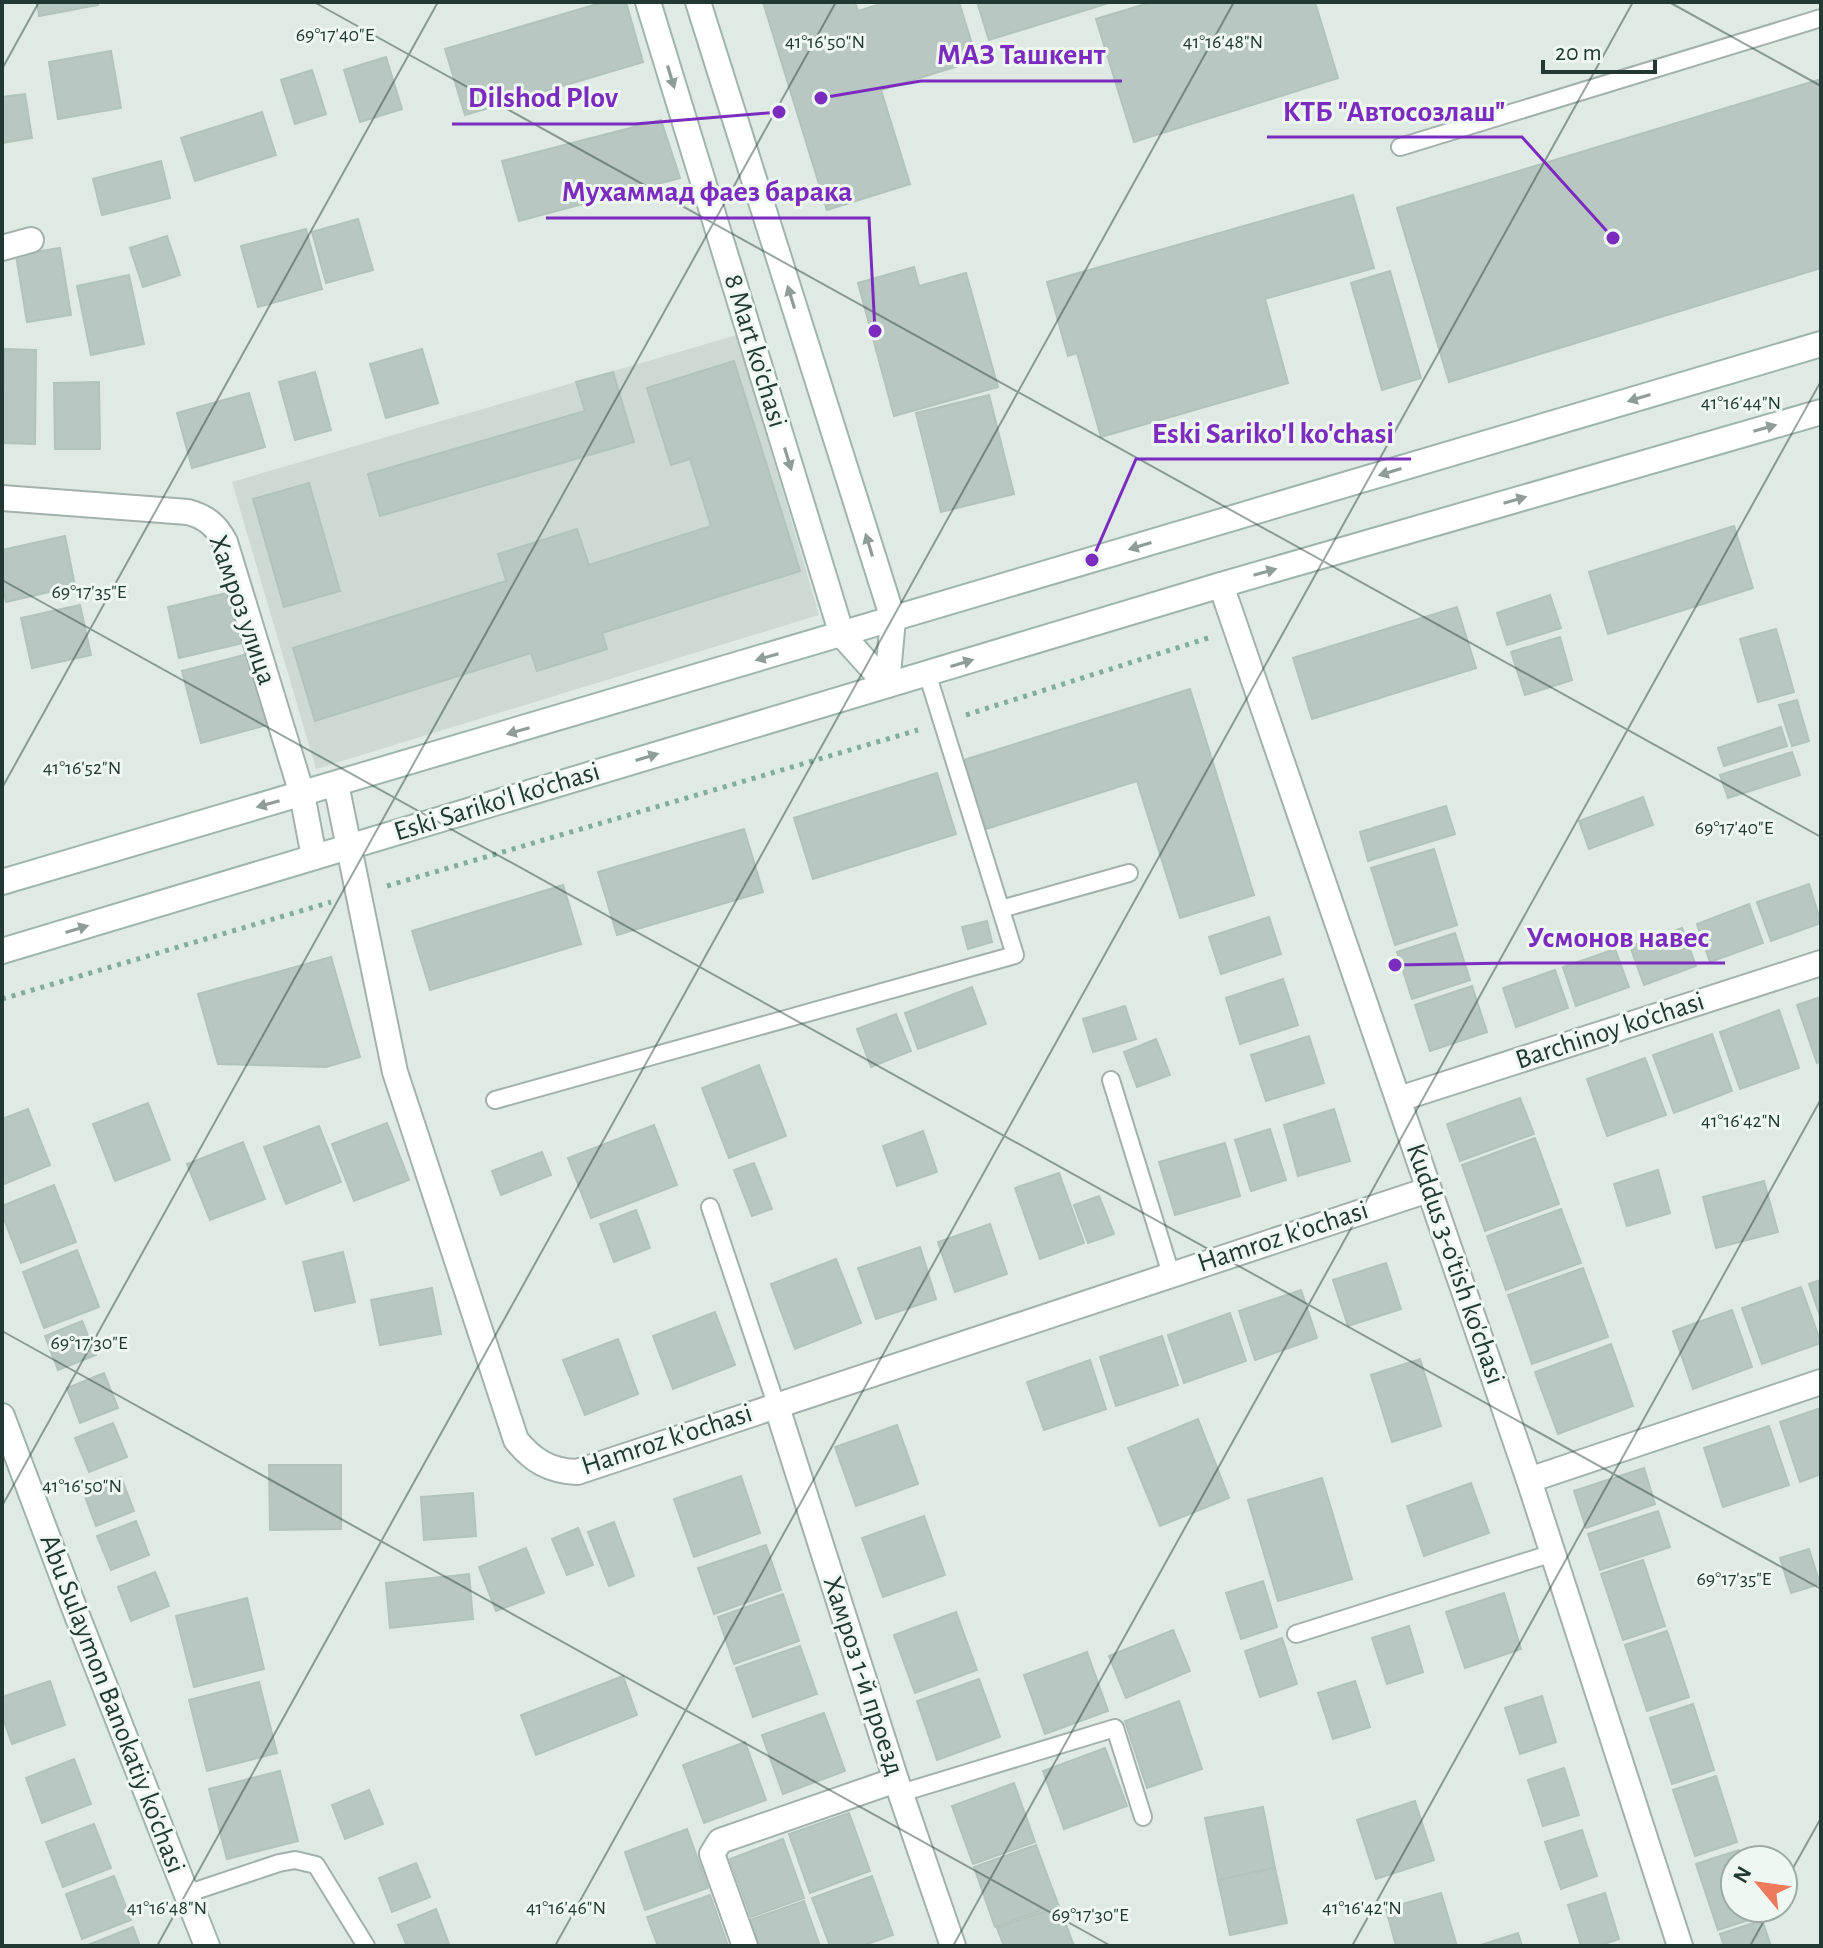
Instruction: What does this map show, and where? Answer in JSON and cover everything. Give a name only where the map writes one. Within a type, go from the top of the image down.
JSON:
[{"type":"street","name":"8 Mart ko'chasi","points":[[648,2],[842,635],[887,685]]},
{"type":"street","name":"8 Mart ko'chasi","points":[[698,2],[893,619]]},
{"type":"street","points":[[2,248],[31,240]]},
{"type":"street","points":[[2,882],[1821,344]]},
{"type":"street","name":"Eski Sariko'l ko'chasi","points":[[2,951],[1221,585],[1821,412]]},
{"type":"street","name":"Хамроз улица","points":[[2,498],[188,512],[209,521],[225,542],[302,794],[314,857]]},
{"type":"street","name":"Kuddus 3-o'tish ko'chasi","points":[[1221,585],[1529,1480],[1680,1946]]},
{"type":"street","points":[[887,685],[893,619]]},
{"type":"street","name":"Hamroz k'ochasi","points":[[336,784],[395,1072],[516,1440],[528,1455],[559,1471],[577,1472],[1428,1190]]},
{"type":"street","name":"Barchinoy ko'chasi","points":[[1399,1099],[1821,963]]},
{"type":"street","points":[[1529,1480],[1821,1382]]},
{"type":"street","name":"Хамроз 1-й проезд","points":[[776,1404],[898,1787],[953,1946]]},
{"type":"street","name":"Abu Sulaymon Banokatiy ko'chasi","points":[[2,1416],[207,1946]]},
{"type":"street","points":[[745,1946],[712,1854],[720,1841],[898,1787]]},
{"type":"lane","points":[[1400,147],[1821,18]]},
{"type":"lane","points":[[495,1100],[1015,955],[927,673]]},
{"type":"lane","points":[[1001,909],[1129,873]]},
{"type":"lane","points":[[1111,1080],[1171,1274]]},
{"type":"lane","points":[[710,1207],[776,1404]]},
{"type":"lane","points":[[1296,1634],[1553,1553]]},
{"type":"lane","points":[[898,1787],[1115,1728],[1143,1817]]},
{"type":"lane","points":[[186,1894],[279,1863],[295,1860],[316,1865],[366,1946]]},
{"type":"path","points":[[2,999],[942,723],[1235,630]]},
{"type":"shaded area","points":[[737,335],[819,615],[316,769],[232,482]]},
{"type":"building","points":[[37,2],[97,2],[98,5],[39,16]]},
{"type":"building","points":[[604,2],[626,2],[643,62],[465,115],[445,49]]},
{"type":"building","points":[[763,2],[855,2],[858,11],[887,2],[959,2],[977,60],[881,90],[910,184],[827,210]]},
{"type":"building","points":[[977,2],[1112,2],[989,40]]},
{"type":"building","points":[[1152,2],[1315,2],[1338,78],[1134,142],[1096,19]]},
{"type":"building","points":[[111,51],[121,108],[58,119],[49,62]]},
{"type":"building","points":[[386,57],[402,109],[360,122],[344,70]]},
{"type":"building","points":[[312,70],[326,114],[295,124],[281,80]]},
{"type":"building","points":[[1821,79],[1821,268],[1449,382],[1397,208]]},
{"type":"building","points":[[25,94],[32,138],[2,143],[2,97]]},
{"type":"building","points":[[262,112],[276,155],[195,181],[181,138]]},
{"type":"building","points":[[661,120],[680,178],[519,221],[502,161]]},
{"type":"building","points":[[161,161],[170,198],[102,215],[93,179]]},
{"type":"building","points":[[1353,195],[1374,268],[1265,299],[1288,383],[1101,437],[1077,353],[1068,356],[1047,282]]},
{"type":"building","points":[[358,219],[373,270],[326,283],[312,232]]},
{"type":"building","points":[[306,229],[322,289],[258,307],[241,246]]},
{"type":"building","points":[[167,236],[180,275],[143,287],[130,248]]},
{"type":"building","points":[[60,248],[71,315],[27,322],[16,255]]},
{"type":"building","points":[[914,267],[919,286],[966,273],[998,387],[894,416],[858,283]]},
{"type":"building","points":[[1390,271],[1421,378],[1382,390],[1351,283]]},
{"type":"building","points":[[129,275],[144,344],[91,355],[77,286]]},
{"type":"building","points":[[4,349],[36,350],[35,444],[2,443]]},
{"type":"building","points":[[422,349],[438,403],[386,418],[370,364]]},
{"type":"building","points":[[734,361],[800,571],[602,633],[607,649],[537,671],[531,653],[315,721],[293,648],[506,581],[498,554],[577,529],[589,565],[711,526],[690,459],[671,465],[647,388]]},
{"type":"building","points":[[315,372],[331,430],[295,440],[279,382]]},
{"type":"building","points":[[613,372],[634,442],[380,516],[368,474],[585,411],[576,382]]},
{"type":"building","points":[[99,382],[100,449],[55,449],[54,383]]},
{"type":"building","points":[[249,393],[265,447],[192,468],[177,413]]},
{"type":"building","points":[[989,395],[1014,494],[941,512],[916,413]]},
{"type":"building","points":[[309,483],[340,591],[284,607],[253,499]]},
{"type":"building","points":[[1734,526],[1753,588],[1608,634],[1589,572]]},
{"type":"building","points":[[65,536],[75,586],[6,602],[2,585],[2,550]]},
{"type":"building","points":[[231,592],[243,643],[179,658],[168,607]]},
{"type":"building","points":[[1550,595],[1561,628],[1507,645],[1497,613]]},
{"type":"building","points":[[80,605],[91,655],[32,668],[21,618]]},
{"type":"building","points":[[1457,607],[1476,668],[1312,719],[1293,658]]},
{"type":"building","points":[[1776,629],[1794,692],[1758,702],[1740,639]]},
{"type":"building","points":[[1560,637],[1572,680],[1525,695],[1511,652]]},
{"type":"building","points":[[248,654],[267,725],[201,743],[182,671]]},
{"type":"building","points":[[1190,689],[1254,895],[1180,918],[1137,781],[986,829],[964,760]]},
{"type":"building","points":[[1797,700],[1809,741],[1792,746],[1779,705]]},
{"type":"building","points":[[1781,727],[1787,746],[1724,766],[1718,748]]},
{"type":"building","points":[[1792,752],[1800,775],[1728,798],[1720,775]]},
{"type":"building","points":[[937,773],[956,834],[813,879],[794,818]]},
{"type":"building","points":[[1643,797],[1653,825],[1589,849],[1579,821]]},
{"type":"building","points":[[1446,806],[1455,834],[1368,861],[1360,832]]},
{"type":"building","points":[[744,829],[763,892],[617,935],[598,872]]},
{"type":"building","points":[[1434,849],[1457,925],[1395,945],[1371,868]]},
{"type":"building","points":[[1809,884],[1821,923],[1771,941],[1757,902]]},
{"type":"building","points":[[563,885],[581,944],[430,990],[412,931]]},
{"type":"building","points":[[1749,904],[1763,943],[1710,962],[1697,924]]},
{"type":"building","points":[[1269,917],[1281,954],[1221,974],[1209,937]]},
{"type":"building","points":[[987,921],[992,942],[968,949],[962,927]]},
{"type":"building","points":[[1682,928],[1696,966],[1644,985],[1630,946]]},
{"type":"building","points":[[1455,933],[1470,980],[1412,999],[1397,952]]},
{"type":"building","points":[[1615,949],[1629,987],[1576,1006],[1563,967]]},
{"type":"building","points":[[331,957],[360,1057],[326,1067],[218,1064],[198,994]]},
{"type":"building","points":[[1555,970],[1568,1008],[1516,1027],[1503,988]]},
{"type":"building","points":[[1283,979],[1298,1025],[1240,1044],[1226,998]]},
{"type":"building","points":[[1472,986],[1487,1032],[1430,1051],[1415,1005]]},
{"type":"building","points":[[972,987],[986,1024],[918,1049],[905,1013]]},
{"type":"building","points":[[1821,997],[1821,1061],[1817,1063],[1797,1005]]},
{"type":"building","points":[[1125,1006],[1136,1039],[1093,1052],[1083,1019]]},
{"type":"building","points":[[1779,1010],[1799,1068],[1740,1089],[1720,1032]]},
{"type":"building","points":[[896,1014],[911,1051],[871,1067],[857,1029]]},
{"type":"building","points":[[1712,1034],[1732,1091],[1674,1113],[1653,1055]]},
{"type":"building","points":[[1309,1036],[1324,1083],[1266,1101],[1251,1055]]},
{"type":"building","points":[[1156,1039],[1170,1075],[1137,1087],[1124,1052]]},
{"type":"building","points":[[1645,1058],[1666,1115],[1607,1136],[1587,1079]]},
{"type":"building","points":[[759,1065],[786,1136],[729,1158],[702,1088]]},
{"type":"building","points":[[1520,1098],[1534,1134],[1460,1161],[1447,1124]]},
{"type":"building","points":[[148,1103],[170,1160],[115,1181],[93,1124]]},
{"type":"building","points":[[28,1109],[50,1165],[2,1185],[2,1119]]},
{"type":"building","points":[[1334,1109],[1350,1161],[1298,1176],[1284,1125]]},
{"type":"building","points":[[387,1123],[409,1180],[354,1201],[332,1144]]},
{"type":"building","points":[[654,1125],[677,1185],[591,1218],[568,1158]]},
{"type":"building","points":[[319,1126],[341,1182],[286,1204],[264,1147]]},
{"type":"building","points":[[1270,1129],[1286,1180],[1251,1191],[1235,1140]]},
{"type":"building","points":[[923,1131],[937,1172],[897,1186],[883,1146]]},
{"type":"building","points":[[1535,1138],[1559,1204],[1485,1231],[1462,1165]]},
{"type":"building","points":[[243,1142],[265,1199],[210,1220],[187,1164]]},
{"type":"building","points":[[1225,1143],[1240,1196],[1175,1215],[1159,1162]]},
{"type":"building","points":[[542,1152],[551,1175],[501,1195],[492,1171]]},
{"type":"building","points":[[754,1163],[772,1209],[752,1216],[734,1170]]},
{"type":"building","points":[[1658,1170],[1670,1213],[1627,1226],[1614,1184]]},
{"type":"building","points":[[1059,1173],[1084,1243],[1040,1259],[1015,1188]]},
{"type":"building","points":[[1764,1181],[1778,1232],[1716,1248],[1703,1197]]},
{"type":"building","points":[[54,1185],[76,1242],[21,1263],[2,1214],[2,1206]]},
{"type":"building","points":[[1099,1196],[1114,1234],[1088,1243],[1074,1205]]},
{"type":"building","points":[[1561,1209],[1581,1263],[1506,1290],[1487,1236]]},
{"type":"building","points":[[636,1210],[650,1248],[614,1262],[600,1224]]},
{"type":"building","points":[[990,1224],[1007,1274],[955,1292],[938,1242]]},
{"type":"building","points":[[920,1247],[936,1299],[876,1319],[858,1268]]},
{"type":"building","points":[[77,1250],[99,1307],[44,1328],[23,1272]]},
{"type":"building","points":[[343,1252],[355,1302],[315,1311],[303,1262]]},
{"type":"building","points":[[836,1259],[861,1323],[795,1349],[771,1284]]},
{"type":"building","points":[[1386,1263],[1401,1309],[1348,1326],[1333,1280]]},
{"type":"building","points":[[1583,1268],[1608,1337],[1532,1364],[1508,1295]]},
{"type":"building","points":[[1821,1280],[1821,1319],[1809,1284]]},
{"type":"building","points":[[1801,1287],[1821,1343],[1762,1364],[1742,1308]]},
{"type":"building","points":[[432,1288],[441,1334],[380,1345],[371,1300]]},
{"type":"building","points":[[1301,1290],[1317,1338],[1255,1360],[1239,1311]]},
{"type":"building","points":[[1732,1310],[1752,1367],[1693,1389],[1673,1331]]},
{"type":"building","points":[[715,1312],[735,1365],[673,1389],[653,1336]]},
{"type":"building","points":[[1230,1313],[1246,1361],[1184,1383],[1168,1335]]},
{"type":"building","points":[[82,1321],[96,1355],[58,1370],[45,1336]]},
{"type":"building","points":[[1162,1336],[1178,1385],[1116,1406],[1100,1357]]},
{"type":"building","points":[[618,1339],[638,1394],[585,1415],[563,1360]]},
{"type":"building","points":[[1611,1344],[1633,1406],[1558,1434],[1535,1372]]},
{"type":"building","points":[[1420,1359],[1441,1426],[1392,1442],[1371,1375]]},
{"type":"building","points":[[1090,1360],[1106,1409],[1044,1430],[1027,1382]]},
{"type":"building","points":[[104,1373],[118,1408],[80,1423],[67,1388]]},
{"type":"building","points":[[1821,1408],[1821,1474],[1800,1482],[1780,1422]]},
{"type":"building","points":[[1198,1419],[1229,1498],[1160,1526],[1128,1448]]},
{"type":"building","points":[[113,1423],[127,1457],[89,1472],[75,1438]]},
{"type":"building","points":[[897,1425],[918,1484],[856,1506],[835,1447]]},
{"type":"building","points":[[1769,1426],[1789,1485],[1723,1507],[1704,1448]]},
{"type":"building","points":[[269,1465],[341,1465],[341,1529],[270,1530]]},
{"type":"building","points":[[1644,1468],[1655,1504],[1586,1528],[1574,1491]]},
{"type":"building","points":[[741,1476],[760,1533],[694,1557],[674,1499]]},
{"type":"building","points":[[121,1477],[134,1511],[96,1526],[83,1491]]},
{"type":"building","points":[[1322,1478],[1352,1579],[1278,1601],[1248,1500]]},
{"type":"building","points":[[1471,1483],[1489,1533],[1424,1556],[1407,1506]]},
{"type":"building","points":[[473,1493],[476,1536],[424,1540],[421,1497]]},
{"type":"building","points":[[1658,1511],[1670,1547],[1600,1570],[1588,1534]]},
{"type":"building","points":[[924,1516],[945,1575],[883,1597],[862,1538]]},
{"type":"building","points":[[136,1521],[149,1555],[111,1570],[97,1536]]},
{"type":"building","points":[[614,1522],[634,1576],[609,1586],[588,1532]]},
{"type":"building","points":[[578,1528],[593,1565],[567,1575],[552,1539]]},
{"type":"building","points":[[766,1545],[781,1590],[714,1614],[698,1568]]},
{"type":"building","points":[[526,1548],[544,1593],[496,1611],[479,1567]]},
{"type":"building","points":[[1809,1549],[1820,1584],[1791,1593],[1780,1558]]},
{"type":"building","points":[[1643,1560],[1665,1626],[1623,1640],[1601,1574]]},
{"type":"building","points":[[155,1572],[169,1606],[131,1621],[118,1587]]},
{"type":"building","points":[[469,1574],[473,1619],[390,1628],[386,1583]]},
{"type":"building","points":[[1263,1581],[1277,1627],[1241,1639],[1226,1593]]},
{"type":"building","points":[[1504,1593],[1521,1649],[1465,1668],[1446,1612]]},
{"type":"building","points":[[783,1594],[799,1641],[734,1664],[718,1617]]},
{"type":"building","points":[[247,1598],[264,1669],[194,1687],[176,1616]]},
{"type":"building","points":[[956,1612],[977,1670],[915,1693],[894,1635]]},
{"type":"building","points":[[1409,1626],[1423,1672],[1387,1684],[1372,1638]]},
{"type":"building","points":[[1173,1630],[1190,1671],[1126,1698],[1109,1656]]},
{"type":"building","points":[[1667,1631],[1689,1697],[1647,1711],[1625,1645]]},
{"type":"building","points":[[1282,1638],[1297,1684],[1260,1697],[1245,1651]]},
{"type":"building","points":[[800,1646],[817,1694],[753,1717],[736,1668]]},
{"type":"building","points":[[1087,1652],[1108,1711],[1045,1734],[1024,1675]]},
{"type":"building","points":[[623,1676],[637,1715],[536,1755],[521,1715]]},
{"type":"building","points":[[979,1679],[1000,1737],[937,1760],[917,1701]]},
{"type":"building","points":[[50,1681],[65,1725],[12,1744],[2,1715],[2,1697]]},
{"type":"building","points":[[1355,1681],[1370,1727],[1333,1739],[1318,1693]]},
{"type":"building","points":[[259,1682],[277,1753],[207,1771],[189,1700]]},
{"type":"building","points":[[1542,1696],[1556,1742],[1520,1754],[1505,1708]]},
{"type":"building","points":[[1179,1701],[1202,1769],[1147,1788],[1125,1721]]},
{"type":"building","points":[[1693,1704],[1714,1770],[1672,1784],[1650,1718]]},
{"type":"building","points":[[824,1713],[845,1771],[783,1794],[762,1735]]},
{"type":"building","points":[[745,1742],[766,1800],[704,1823],[683,1765]]},
{"type":"building","points":[[1105,1748],[1127,1806],[1064,1829],[1043,1771]]},
{"type":"building","points":[[74,1759],[91,1804],[42,1823],[26,1778]]},
{"type":"building","points":[[1564,1768],[1579,1815],[1543,1826],[1528,1780]]},
{"type":"building","points":[[280,1771],[298,1841],[227,1859],[209,1789]]},
{"type":"building","points":[[1716,1776],[1737,1842],[1719,1844],[1719,1848],[1695,1856],[1673,1790]]},
{"type":"building","points":[[1014,1783],[1035,1842],[973,1864],[952,1806]]},
{"type":"building","points":[[369,1790],[383,1824],[345,1839],[332,1805]]},
{"type":"building","points":[[1415,1801],[1434,1860],[1376,1879],[1357,1820]]},
{"type":"building","points":[[1263,1807],[1275,1868],[1218,1880],[1205,1818]]},
{"type":"building","points":[[849,1813],[870,1871],[810,1893],[789,1834]]},
{"type":"building","points":[[94,1824],[111,1868],[63,1887],[46,1842]]},
{"type":"building","points":[[687,1829],[708,1888],[645,1910],[625,1852]]},
{"type":"building","points":[[1582,1830],[1597,1876],[1561,1889],[1545,1842]]},
{"type":"building","points":[[783,1839],[804,1898],[751,1917],[730,1859]]},
{"type":"building","points":[[1036,1845],[1058,1904],[995,1927],[974,1867]]},
{"type":"building","points":[[1719,1857],[1719,1924],[1736,1924],[1718,1930],[1696,1864]]},
{"type":"building","points":[[416,1863],[430,1897],[392,1912],[379,1878]]},
{"type":"building","points":[[1275,1868],[1287,1923],[1230,1935],[1218,1880]]},
{"type":"building","points":[[114,1876],[131,1920],[82,1939],[66,1894]]},
{"type":"building","points":[[872,1876],[893,1935],[862,1946],[830,1946],[812,1898]]},
{"type":"building","points":[[1441,1893],[1457,1946],[1396,1946],[1386,1909]]},
{"type":"building","points":[[1605,1893],[1619,1939],[1598,1946],[1581,1946],[1568,1905]]},
{"type":"building","points":[[710,1895],[728,1946],[658,1946],[647,1917]]},
{"type":"building","points":[[804,1901],[820,1946],[760,1946],[750,1920]]},
{"type":"building","points":[[1059,1906],[1074,1946],[1004,1946],[997,1928]]},
{"type":"building","points":[[436,1909],[449,1944],[407,1946],[398,1925]]},
{"type":"building","points":[[1750,1924],[1763,1924],[1771,1946],[1724,1946],[1720,1934]]},
{"type":"building","points":[[133,1927],[140,1946],[88,1946],[88,1945]]},
{"type":"building","points":[[1518,1933],[1522,1946],[1481,1945]]},
{"type":"place","name":"МАЗ Ташкент","points":[[821,98]]},
{"type":"place","name":"Dilshod Plov","points":[[779,112]]},
{"type":"place","name":"КТБ \"Автосозлаш\"","points":[[1613,238]]},
{"type":"place","name":"Мухаммад фаез барака","points":[[875,331]]},
{"type":"place","name":"Eski Sariko'l ko'chasi","points":[[1092,560]]},
{"type":"place","name":"Усмонов навес","points":[[1395,965]]}]
